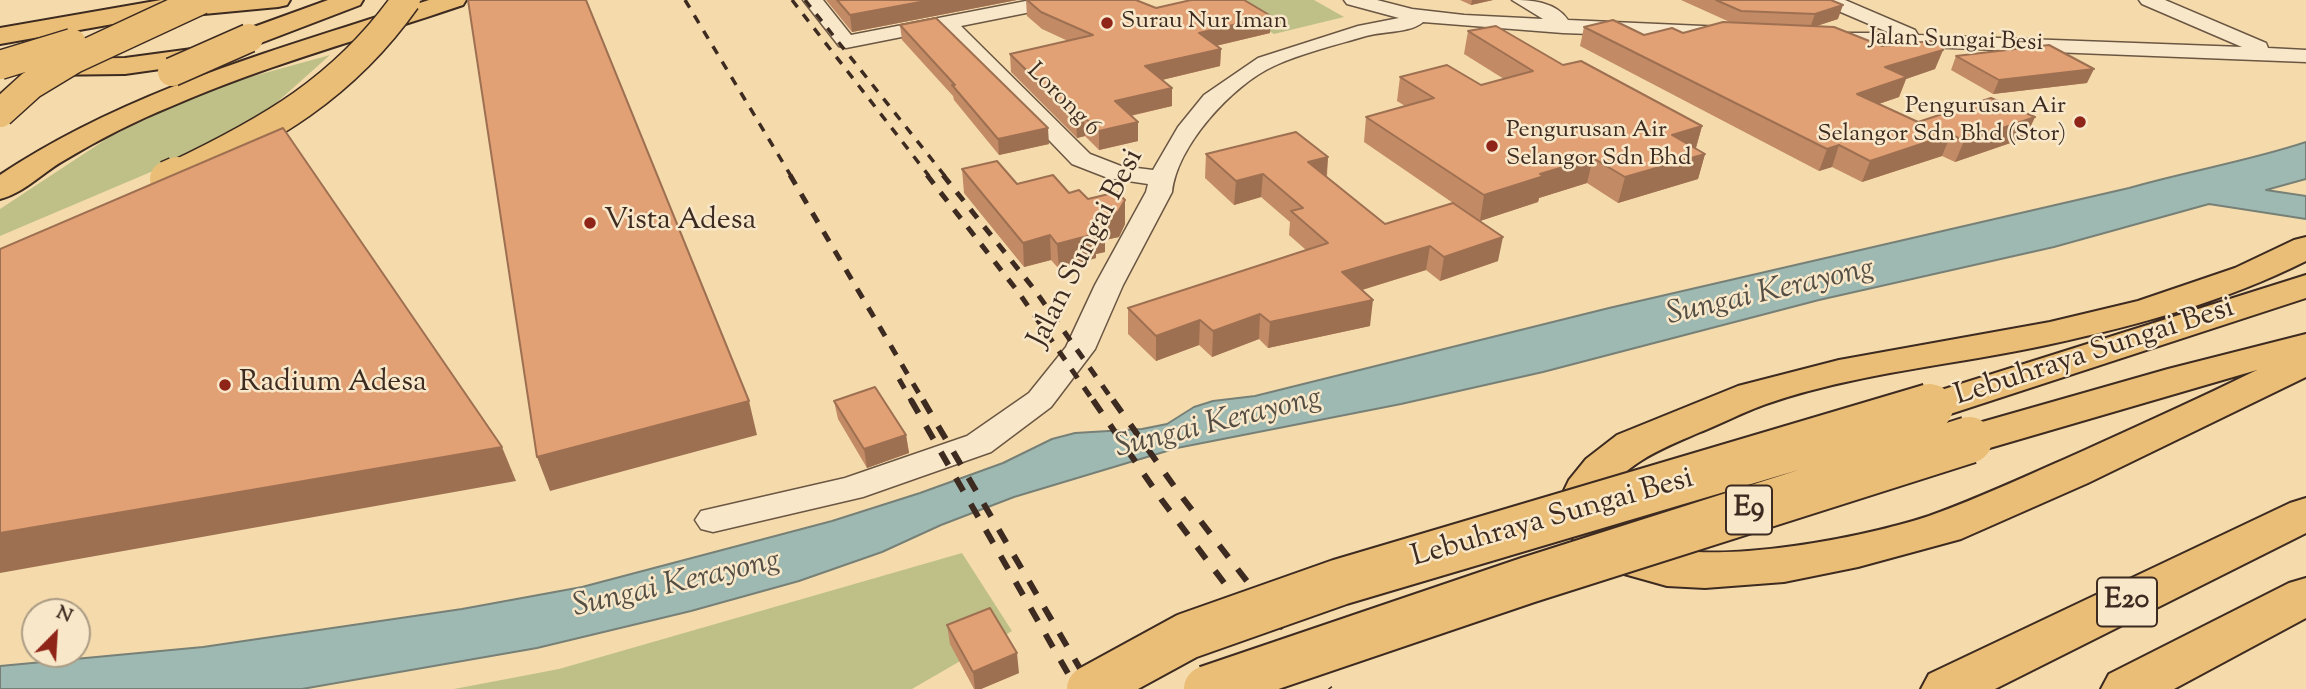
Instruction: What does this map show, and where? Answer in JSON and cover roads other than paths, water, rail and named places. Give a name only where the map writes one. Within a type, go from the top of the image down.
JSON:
[{"type":"highway","points":[[0,17],[87,0]]},
{"type":"highway","points":[[0,66],[56,49],[185,0]]},
{"type":"highway","points":[[0,17],[201,0]]},
{"type":"highway","points":[[0,113],[31,85],[75,59],[201,0]]},
{"type":"highway","points":[[0,36],[114,7],[278,0]]},
{"type":"highway","points":[[0,175],[29,154],[172,72],[249,38],[351,0]]},
{"type":"highway","points":[[0,66],[125,66],[168,62],[454,0]]},
{"type":"highway","points":[[148,189],[217,156],[300,105],[341,74],[381,36],[399,10]]},
{"type":"highway","points":[[0,190],[70,144],[117,119],[243,68],[399,10]]},
{"type":"highway","points":[[2306,247],[2248,276],[2150,309],[2050,333],[1839,372],[1752,395],[1632,445],[1601,469],[1585,491],[1578,507],[1587,527],[1603,546],[1633,559],[1664,567],[1690,570],[1758,567],[1817,559],[1943,528],[2067,475],[2244,393],[2306,361]]},
{"type":"highway","name":"Lebuhraya Sungai Besi","points":[[1090,689],[1187,636],[1340,582],[1930,407],[2306,286]]},
{"type":"highway","name":"Lebuhraya Sungai Besi","points":[[1207,689],[1528,580],[1969,440],[2182,377],[2306,344]]},
{"type":"highway","name":"E20","points":[[1947,689],[2306,514]]},
{"type":"highway","name":"E20","points":[[2127,689],[2306,596]]},
{"type":"street","points":[[813,0],[846,42],[946,18],[1061,0]]},
{"type":"street","name":"Jalan Sungai Besi","points":[[1354,0],[1428,18],[1563,27],[1744,34]]},
{"type":"street","points":[[1522,0],[1557,18],[1563,27]]},
{"type":"street","points":[[1829,0],[1910,34],[1917,40]]},
{"type":"street","points":[[2149,0],[2275,54]]},
{"type":"street","name":"Lorong 6","points":[[946,18],[1081,159],[1117,173],[1161,178]]},
{"type":"street","name":"Jalan Sungai Besi","points":[[713,520],[851,489],[979,444],[1040,400],[1080,349],[1159,192],[1161,178],[1190,127],[1212,100],[1265,62],[1365,30],[1428,18]]},
{"type":"street","name":"Jalan Sungai Besi","points":[[1811,36],[2306,56]]},
{"type":"water","name":"Sungai Kerayong","points":[[2306,142],[2306,179],[2266,190],[2306,196],[2306,219],[2209,204],[2054,247],[1819,300],[1543,372],[1401,404],[1177,448],[1014,497],[941,525],[882,552],[799,581],[691,611],[537,648],[302,689],[0,689],[0,666],[21,664],[21,668],[91,668],[91,657],[203,647],[462,609],[582,587],[832,521],[1003,463],[1052,439],[1075,433],[1142,429],[1167,424],[1194,407],[1213,401],[1255,396],[1609,308],[2263,155]]},
{"type":"railway","points":[[685,0],[791,176]]},
{"type":"railway","points":[[792,0],[929,176]]},
{"type":"railway","points":[[805,0],[945,176]]},
{"type":"railway","points":[[790,175],[924,402]]},
{"type":"railway","points":[[927,175],[1019,293],[1094,402]]},
{"type":"railway","points":[[943,175],[1034,289],[1114,402]]},
{"type":"railway","points":[[899,379],[912,402]]},
{"type":"railway","points":[[911,400],[1077,689]]},
{"type":"railway","points":[[923,400],[1092,689]]},
{"type":"railway","points":[[1093,400],[1161,499],[1304,689]]},
{"type":"railway","points":[[1113,400],[1179,493],[1330,689]]},
{"type":"place","name":"Surau Nur Iman","points":[[1107,23]]},
{"type":"place","name":"Pengurusan Air Selangor Sdn Bhd (Stor)","points":[[2080,122]]},
{"type":"place","name":"Pengurusan Air Selangor Sdn Bhd","points":[[1492,146]]},
{"type":"place","name":"Vista Adesa","points":[[590,223]]},
{"type":"place","name":"Radium Adesa","points":[[225,385]]}]
